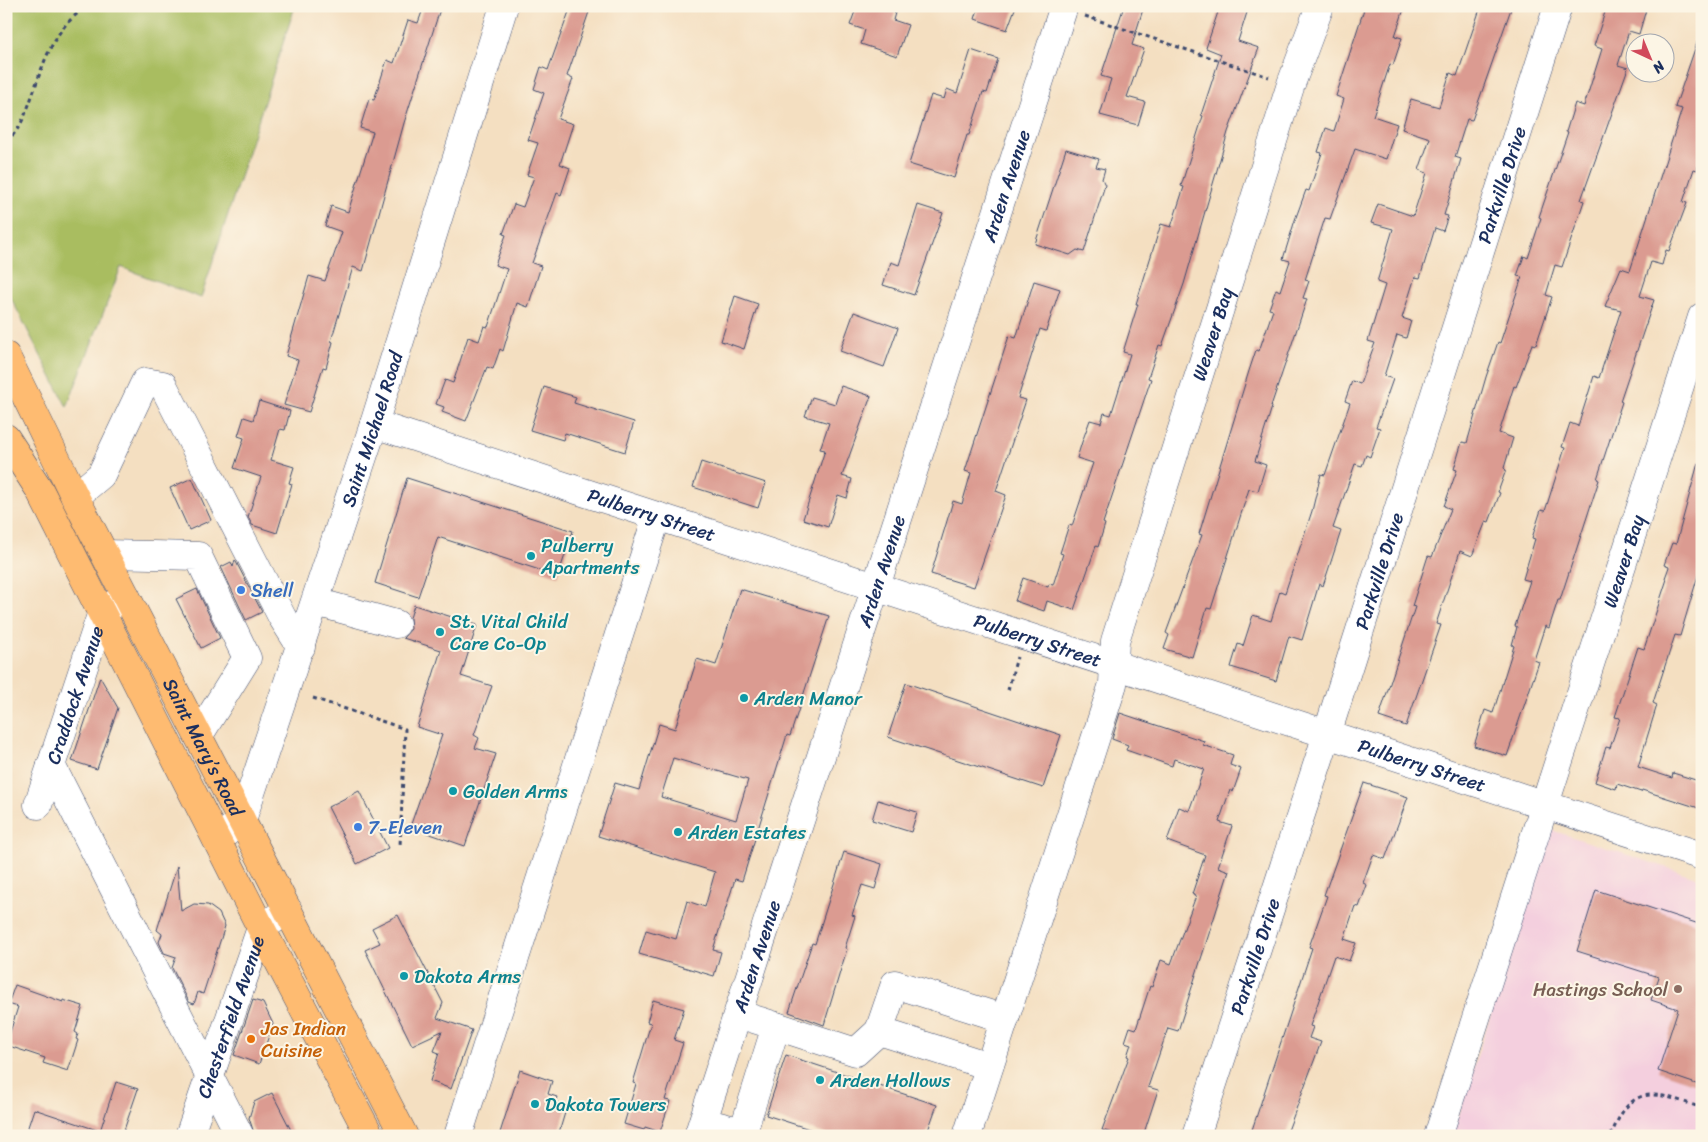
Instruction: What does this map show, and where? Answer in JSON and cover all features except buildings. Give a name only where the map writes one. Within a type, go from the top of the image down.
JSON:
[{"type":"main road","name":"Saint Mary’s Road","points":[[6,356],[75,497],[404,1136]]},
{"type":"main road","name":"Saint Mary’s Road","points":[[6,438],[39,489],[261,928],[370,1136]]},
{"type":"street","name":"Saint Michael Road","points":[[242,820],[374,424],[504,6]]},
{"type":"street","name":"Weaver Bay","points":[[967,1136],[1112,684],[1115,642],[1291,84],[1320,6]]},
{"type":"street","name":"Parkville Drive","points":[[1196,1136],[1328,733],[1558,6]]},
{"type":"street","name":"Arden Avenue","points":[[701,1129],[1063,8]]},
{"type":"street","name":"Weaver Bay","points":[[1438,1136],[1546,806],[1702,317]]},
{"type":"street","points":[[75,497],[100,475],[146,382],[163,385],[282,617],[301,647]]},
{"type":"street","name":"Pulberry Street","points":[[374,424],[876,588],[1114,663],[1702,856]]},
{"type":"street","points":[[458,1136],[657,516]]},
{"type":"street","points":[[105,554],[198,556],[246,658],[198,735]]},
{"type":"street","name":"Craddock Avenue","points":[[38,805],[102,612],[126,596]]},
{"type":"street","points":[[316,602],[396,624]]},
{"type":"street","points":[[51,765],[240,1136]]},
{"type":"street","points":[[217,840],[242,820]]},
{"type":"street","name":"Chesterfield Avenue","points":[[189,1136],[261,928],[288,910]]},
{"type":"street","points":[[738,1014],[856,1052],[879,1031],[895,984],[1005,1018]]},
{"type":"street","points":[[701,1129],[743,1132],[776,1026]]},
{"type":"street","points":[[879,1031],[990,1066]]},
{"type":"path","points":[[6,141],[12,137],[26,113],[56,36],[70,20],[88,6]]},
{"type":"path","points":[[1063,8],[1291,84]]},
{"type":"path","points":[[6,190],[6,205]]},
{"type":"path","points":[[1008,690],[1018,654]]},
{"type":"path","points":[[313,698],[405,729],[400,846]]},
{"type":"path","points":[[1611,1136],[1619,1115],[1626,1105],[1638,1096],[1649,1094],[1702,1108]]},
{"type":"shaded area","points":[[1551,830],[1702,879],[1702,1136],[1451,1136]]},
{"type":"green space","points":[[6,6],[295,6],[201,298],[121,267],[67,407],[11,298],[6,295]]},
{"type":"place","name":"Pulberry Apartments","points":[[531,556]]},
{"type":"place","name":"Shell","points":[[241,590]]},
{"type":"place","name":"St. Vital Child Care Co-Op","points":[[440,632]]},
{"type":"place","name":"Arden Manor","points":[[744,698]]},
{"type":"place","name":"Golden Arms","points":[[453,791]]},
{"type":"place","name":"7-Eleven","points":[[358,827]]},
{"type":"place","name":"Arden Estates","points":[[678,832]]},
{"type":"place","name":"Dakota Arms","points":[[404,976]]},
{"type":"place","name":"Hastings School","points":[[1678,989]]},
{"type":"place","name":"Jas Indian Cuisine","points":[[251,1039]]},
{"type":"place","name":"Arden Hollows","points":[[820,1080]]},
{"type":"place","name":"Dakota Towers","points":[[535,1104]]}]
